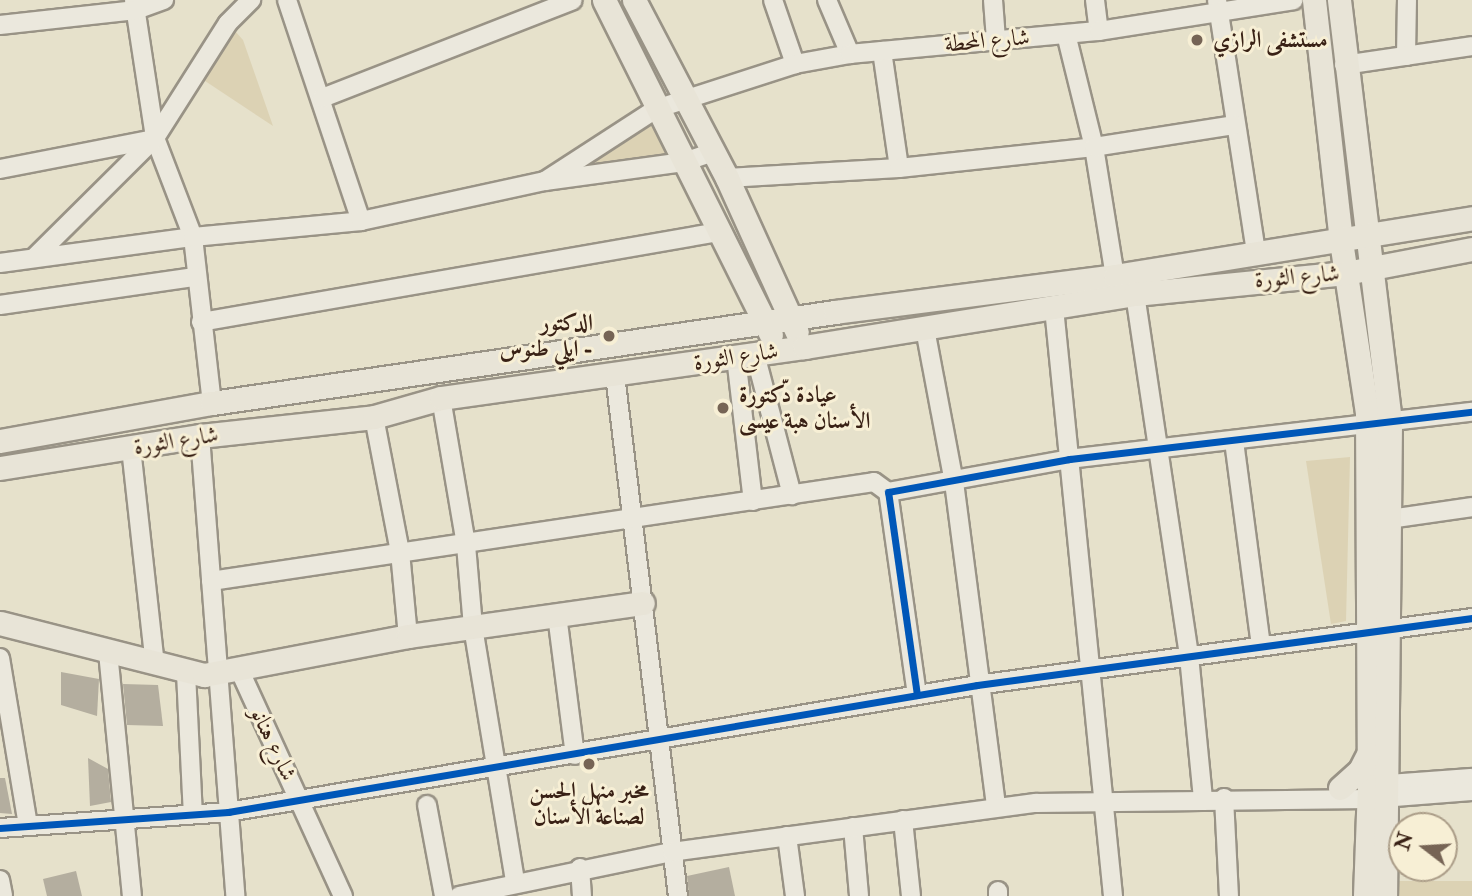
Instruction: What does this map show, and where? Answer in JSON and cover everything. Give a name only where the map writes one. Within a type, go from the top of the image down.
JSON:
[{"type":"main road","points":[[604,0],[778,351]]},
{"type":"main road","points":[[634,0],[727,178],[804,347]]},
{"type":"main road","points":[[1314,0],[1341,241],[1364,383],[1376,630],[1377,792],[1385,896]]},
{"type":"main road","points":[[1339,0],[1344,65],[1373,269],[1390,424],[1389,519],[1376,630],[1368,754],[1377,792],[1365,896]]},
{"type":"main road","name":"شارع الثورة","points":[[0,441],[212,403],[1115,276],[1369,238],[1472,218]]},
{"type":"main road","name":"شارع الثورة","points":[[0,468],[200,436],[374,417],[441,398],[745,356],[1135,294],[1373,269],[1472,249]]},
{"type":"main road","points":[[0,623],[186,673],[229,671],[408,636],[643,603]]},
{"type":"main road","points":[[1340,788],[1360,770],[1368,754]]},
{"type":"street","points":[[0,25],[163,0]]},
{"type":"street","points":[[36,256],[155,138],[228,23],[251,0]]},
{"type":"street","points":[[287,0],[361,221]]},
{"type":"street","points":[[322,98],[573,0]]},
{"type":"street","points":[[773,0],[795,64]]},
{"type":"street","points":[[827,0],[850,54]]},
{"type":"street","points":[[993,0],[996,40]]},
{"type":"street","points":[[1096,0],[1099,32]]},
{"type":"street","name":"شارع المحطة","points":[[545,181],[656,109],[795,64],[850,54],[1099,32],[1217,4],[1294,0]]},
{"type":"street","points":[[1406,56],[1407,0]]},
{"type":"street","points":[[1217,4],[1256,253]]},
{"type":"street","points":[[135,5],[155,138],[192,237],[212,403]]},
{"type":"street","points":[[1066,34],[1094,147],[1115,276]]},
{"type":"street","points":[[1344,65],[1472,46]]},
{"type":"street","points":[[882,51],[899,168]]},
{"type":"street","points":[[727,178],[899,168],[1094,147],[1234,125]]},
{"type":"street","points":[[0,169],[155,138]]},
{"type":"street","points":[[0,263],[36,256],[192,237],[361,221],[545,181],[684,162],[713,152]]},
{"type":"street","points":[[201,322],[719,232]]},
{"type":"street","points":[[0,305],[195,276]]},
{"type":"street","points":[[1135,294],[1189,656],[1203,799]]},
{"type":"street","points":[[1054,308],[1113,896]]},
{"type":"street","points":[[925,329],[954,482],[977,685],[996,807]]},
{"type":"street","points":[[745,356],[792,495]]},
{"type":"street","points":[[745,356],[753,501]]},
{"type":"street","points":[[615,375],[630,520],[661,740],[678,896]]},
{"type":"street","points":[[441,398],[466,545],[473,627],[516,881]]},
{"type":"street","points":[[211,581],[874,482],[888,492],[1069,459],[1390,424],[1472,412]]},
{"type":"street","points":[[374,417],[400,552],[408,636]]},
{"type":"street","points":[[200,436],[211,581],[229,671],[228,812],[235,896]]},
{"type":"street","points":[[1234,441],[1261,646]]},
{"type":"street","points":[[131,448],[155,665]]},
{"type":"street","points":[[888,492],[918,695]]},
{"type":"street","points":[[1389,519],[1472,508]]},
{"type":"street","points":[[557,615],[575,755]]},
{"type":"street","points":[[0,828],[228,812],[298,797],[496,769],[977,685],[1472,618]]},
{"type":"street","points":[[108,652],[132,896]]},
{"type":"street","points":[[1,666],[28,825]]},
{"type":"street","name":"شارع هنانو","points":[[229,671],[298,797],[343,896]]},
{"type":"street","points":[[186,673],[193,814]]},
{"type":"street","points":[[1224,798],[1239,793],[1340,788],[1377,792],[1472,778]]},
{"type":"street","points":[[459,896],[516,881],[672,852],[996,807],[1103,800],[1472,791]]},
{"type":"street","points":[[1224,798],[1229,896]]},
{"type":"street","points":[[427,805],[444,896]]},
{"type":"street","points":[[903,820],[911,896]]},
{"type":"street","points":[[853,827],[859,896]]},
{"type":"street","points":[[787,836],[794,896]]},
{"type":"street","points":[[580,868],[582,896]]},
{"type":"street","points":[[0,880],[3,896]]},
{"type":"shaded area","points":[[228,23],[243,40],[273,126],[196,75]]},
{"type":"shaded area","points":[[650,117],[671,159],[562,173]]},
{"type":"shaded area","points":[[1350,457],[1346,621],[1331,624],[1306,461]]},
{"type":"shaded area","points":[[1365,881],[1472,881],[1472,896],[1365,896]]},
{"type":"building","points":[[61,672],[99,679],[97,716],[61,705]]},
{"type":"building","points":[[123,684],[158,685],[163,726],[127,725]]},
{"type":"building","points":[[88,758],[108,769],[111,802],[90,806]]},
{"type":"building","points":[[0,778],[5,778],[12,814],[0,813]]},
{"type":"building","points":[[729,867],[735,896],[689,896],[687,876]]},
{"type":"building","points":[[76,871],[82,896],[47,896],[43,879]]},
{"type":"cycle path","points":[[917,695],[888,492],[1069,459],[1472,412]]},
{"type":"cycle path","points":[[0,828],[228,812],[977,685],[1472,618]]},
{"type":"place","name":"مستشفى الرازي","points":[[1197,40]]},
{"type":"place","name":"الدكتور ايلي طنوس -","points":[[609,336]]},
{"type":"place","name":"عيادة دّكتورة الأسنان هبة عيسى","points":[[723,408]]},
{"type":"place","name":"مخبر منهل الحسن لصناعة الأسنان","points":[[589,764]]}]
